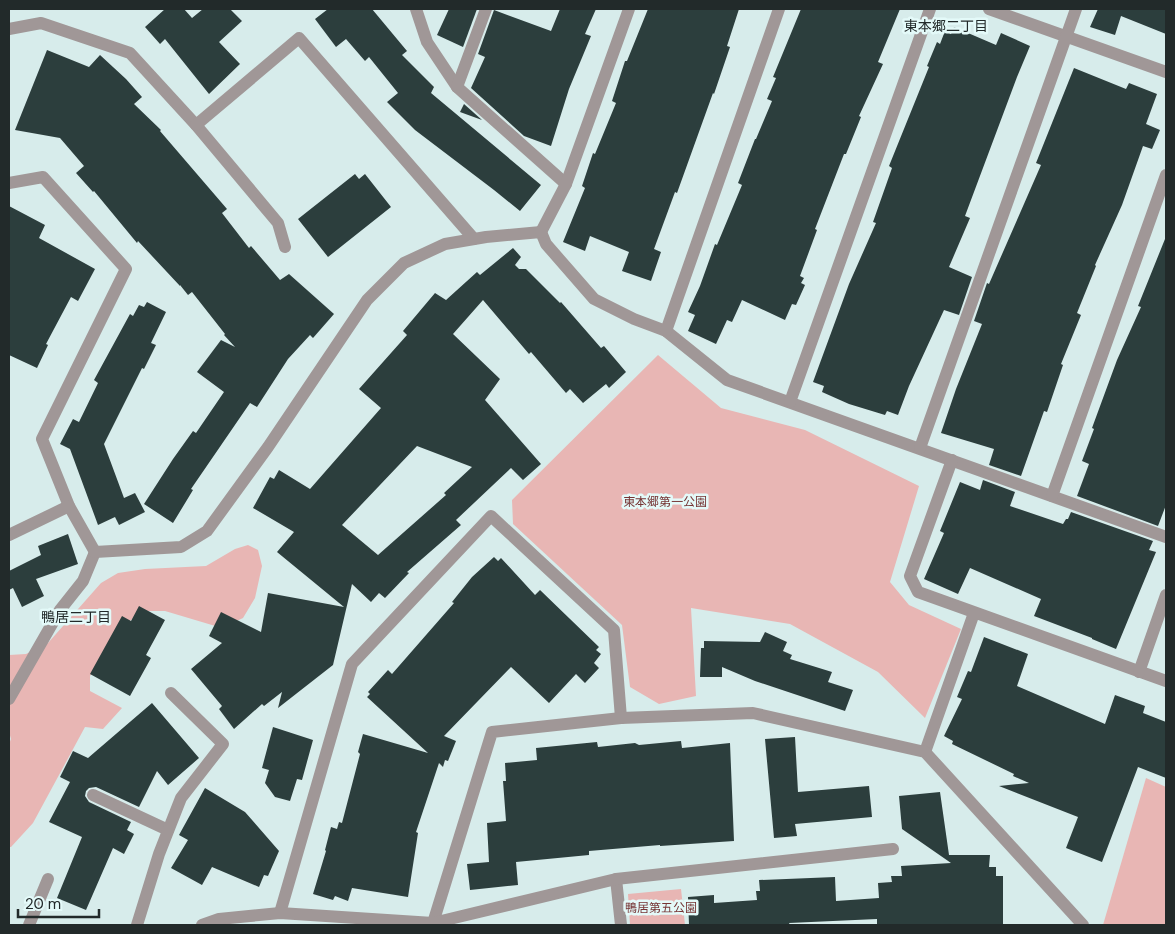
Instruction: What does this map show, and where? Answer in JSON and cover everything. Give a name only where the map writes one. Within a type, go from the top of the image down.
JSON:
[{"type":"street","points":[[416,9],[427,42],[457,88],[566,184]]},
{"type":"street","points":[[457,88],[486,9]]},
{"type":"street","points":[[541,232],[566,184],[630,9]]},
{"type":"street","points":[[666,330],[779,9]]},
{"type":"street","points":[[790,402],[930,9]]},
{"type":"street","points":[[989,9],[1166,72]]},
{"type":"street","points":[[920,448],[1076,9]]},
{"type":"street","points":[[9,29],[41,23],[130,53],[196,125],[278,223],[285,247]]},
{"type":"street","points":[[196,125],[299,38],[474,239]]},
{"type":"street","points":[[1052,496],[1166,175]]},
{"type":"street","points":[[9,183],[43,177],[126,269],[42,439],[69,506],[95,552]]},
{"type":"street","points":[[541,232],[546,244],[594,299],[634,319],[666,330],[728,380],[1166,537]]},
{"type":"street","points":[[95,552],[181,547],[207,531],[268,447],[367,300],[404,262],[445,244],[541,232]]},
{"type":"street","points":[[952,460],[910,576],[918,592],[1166,681]]},
{"type":"street","points":[[9,535],[69,506]]},
{"type":"street","points":[[280,913],[352,664],[492,516],[614,630],[621,718]]},
{"type":"street","points":[[9,699],[60,610],[83,581],[95,552]]},
{"type":"street","points":[[1139,672],[1166,595]]},
{"type":"street","points":[[925,752],[974,613]]},
{"type":"street","points":[[137,925],[168,830],[181,798],[223,744],[171,693]]},
{"type":"street","points":[[433,923],[492,732],[621,718],[753,713],[925,752],[1083,925]]},
{"type":"street","points":[[93,795],[168,830]]},
{"type":"street","points":[[202,925],[219,919],[280,913],[433,923],[616,879],[893,849]]},
{"type":"street","points":[[29,925],[48,879]]},
{"type":"street","points":[[616,879],[621,925]]},
{"type":"green space","name":"東本郷第一公園","points":[[658,355],[721,408],[805,430],[919,486],[890,582],[909,605],[961,629],[925,718],[878,672],[790,624],[691,608],[696,696],[659,704],[630,687],[622,625],[513,524],[512,500]]},
{"type":"green space","points":[[248,545],[258,550],[262,566],[255,598],[243,618],[222,628],[165,611],[143,611],[123,626],[90,676],[90,691],[122,708],[103,729],[85,727],[33,823],[9,847],[9,744],[11,739],[9,732],[9,655],[26,654],[48,643],[101,583],[118,573],[145,569],[206,566],[235,549]]},
{"type":"green space","points":[[1146,778],[1166,787],[1166,925],[1103,925]]},
{"type":"green space","name":"鴨居第五公園","points":[[681,889],[685,925],[630,925],[628,894]]},
{"type":"building","points":[[165,9],[184,9],[192,18],[203,9],[230,9],[242,21],[219,42],[240,64],[209,94],[165,39],[160,44],[145,27]]},
{"type":"building","points":[[328,9],[372,9],[407,51],[402,55],[434,87],[431,93],[541,185],[520,211],[415,130],[387,102],[398,93],[369,57],[365,61],[346,39],[336,47],[315,19]]},
{"type":"building","points":[[449,9],[477,9],[463,47],[437,35]]},
{"type":"building","points":[[560,9],[596,9],[585,34],[591,36],[569,89],[551,146],[524,136],[471,88],[485,57],[478,54],[494,10],[551,31]]},
{"type":"building","points":[[648,9],[739,9],[727,46],[730,47],[714,94],[654,249],[661,252],[651,281],[622,271],[629,252],[590,236],[585,251],[563,242],[585,188],[582,186],[593,153],[595,154],[616,103],[612,101],[625,61],[627,61]]},
{"type":"building","points":[[801,9],[900,9],[878,62],[883,64],[859,116],[861,117],[846,154],[844,154],[815,229],[817,230],[800,276],[804,278],[801,283],[805,285],[796,305],[792,304],[785,320],[742,300],[732,322],[727,320],[716,344],[688,331],[695,315],[688,312],[700,286],[715,244],[717,245],[742,185],[738,183],[772,101],[767,99],[776,78],[773,77]]},
{"type":"building","points":[[1098,9],[1166,9],[1166,34],[1121,16],[1115,35],[1090,27]]},
{"type":"building","points":[[954,27],[996,45],[1001,33],[1030,46],[965,216],[970,218],[949,267],[972,277],[959,315],[944,310],[909,386],[898,415],[887,411],[885,415],[849,404],[822,392],[824,386],[813,382],[849,284],[876,223],[873,222],[892,168],[889,166],[929,67],[927,66],[937,42],[940,44],[945,31],[951,34]]},
{"type":"building","points":[[47,50],[89,67],[100,55],[142,97],[134,104],[161,130],[227,209],[222,213],[249,248],[251,246],[280,280],[289,274],[334,314],[313,338],[310,335],[288,359],[257,407],[250,403],[191,489],[193,490],[173,523],[144,504],[193,431],[196,433],[224,392],[197,372],[221,340],[235,347],[192,292],[188,295],[138,241],[137,243],[94,191],[76,173],[84,166],[60,138],[15,130]]},
{"type":"building","points":[[1074,68],[1126,89],[1129,83],[1157,94],[1146,124],[1160,130],[1152,149],[1143,146],[1122,205],[1095,265],[1077,313],[1081,315],[1061,364],[1063,365],[1047,412],[1044,411],[1021,476],[989,465],[994,449],[941,433],[982,324],[974,321],[987,283],[989,284],[1041,165],[1036,163]]},
{"type":"building","points":[[464,104],[482,120],[460,112]]},
{"type":"building","points":[[355,174],[359,179],[365,174],[391,207],[328,257],[298,219]]},
{"type":"building","points":[[9,206],[45,225],[39,238],[95,269],[78,301],[71,297],[46,344],[48,345],[37,368],[9,355]]},
{"type":"building","points":[[1165,239],[1166,505],[1158,526],[1077,496],[1089,464],[1082,461],[1094,429],[1092,428],[1117,360],[1141,307],[1138,306]]},
{"type":"building","points":[[513,248],[521,257],[515,265],[519,269],[526,269],[561,302],[601,348],[604,346],[626,372],[609,388],[606,384],[583,403],[570,389],[566,393],[531,352],[529,354],[483,300],[453,334],[500,379],[485,400],[541,464],[523,480],[511,468],[456,520],[461,525],[407,572],[409,573],[385,598],[379,593],[371,602],[352,584],[333,665],[278,708],[282,692],[264,706],[262,704],[234,729],[219,709],[222,706],[191,669],[222,643],[209,636],[221,612],[261,632],[268,593],[344,607],[277,552],[294,532],[253,508],[270,477],[274,479],[279,470],[310,489],[381,408],[359,389],[407,335],[403,331],[435,293],[446,300],[477,272],[480,275]],"holes":[[[417,446],[472,467],[444,493],[446,495],[378,555],[342,525]]]},
{"type":"building","points":[[147,302],[166,312],[151,343],[156,345],[144,369],[142,368],[104,444],[124,498],[135,493],[145,512],[119,525],[115,517],[98,525],[70,449],[60,444],[73,419],[79,422],[98,383],[94,380],[130,314],[133,316],[139,305],[144,307]]},
{"type":"building","points":[[983,480],[1015,492],[1010,506],[1063,524],[1071,512],[1153,541],[1149,550],[1156,552],[1116,649],[1034,616],[1041,599],[970,568],[958,594],[924,579],[944,533],[940,531],[960,482],[980,490]]},
{"type":"building","points":[[68,534],[78,564],[36,579],[44,596],[22,607],[13,588],[9,590],[9,571],[41,555],[38,546]]},
{"type":"building","points":[[494,557],[498,561],[501,558],[535,595],[540,590],[599,647],[596,650],[601,654],[594,663],[599,668],[585,683],[576,674],[549,703],[511,667],[444,736],[456,741],[448,761],[445,760],[443,767],[439,763],[416,832],[418,833],[408,897],[352,888],[348,901],[335,896],[333,900],[313,894],[331,827],[337,829],[339,822],[342,823],[360,754],[358,752],[363,734],[428,753],[367,697],[370,694],[368,692],[388,670],[392,674],[454,603],[452,602],[472,577]]},
{"type":"building","points":[[139,606],[165,620],[146,655],[151,658],[130,696],[90,674],[122,616],[131,621]]},
{"type":"building","points":[[765,632],[787,642],[783,651],[792,655],[790,659],[832,672],[828,682],[853,690],[845,711],[755,681],[722,667],[722,677],[700,677],[701,648],[704,648],[704,641],[760,642]]},
{"type":"building","points":[[984,637],[1028,654],[1017,686],[1105,724],[1115,695],[1145,706],[1143,713],[1166,722],[1166,778],[1138,767],[1102,862],[1066,848],[1078,817],[999,786],[1029,783],[952,744],[953,741],[944,736],[962,699],[957,697],[968,671],[971,672]]},
{"type":"building","points":[[152,703],[199,758],[168,785],[157,771],[139,807],[96,787],[89,788],[86,791],[85,796],[89,802],[131,822],[127,830],[134,834],[124,854],[113,848],[86,910],[57,898],[82,837],[49,822],[70,782],[60,777],[73,751],[88,758]]},
{"type":"building","points":[[273,727],[313,740],[302,780],[297,779],[290,801],[275,797],[265,783],[269,770],[262,768]]},
{"type":"building","points":[[795,737],[798,792],[869,786],[872,817],[795,824],[797,836],[774,838],[765,739]]},
{"type":"building","points":[[681,741],[682,748],[730,743],[734,841],[589,851],[589,855],[516,862],[518,885],[470,890],[467,864],[489,862],[487,823],[506,821],[503,781],[506,781],[505,763],[537,760],[536,748],[597,742],[598,747]]},
{"type":"building","points":[[205,788],[245,812],[279,851],[268,876],[264,875],[259,887],[212,867],[202,885],[171,868],[188,840],[179,835]]},
{"type":"building","points":[[940,792],[949,855],[990,855],[989,867],[996,867],[996,876],[1003,876],[1003,925],[877,925],[877,919],[789,923],[790,925],[689,925],[688,897],[714,895],[714,903],[757,900],[756,891],[760,891],[759,880],[835,877],[836,901],[879,898],[878,883],[892,882],[891,876],[902,876],[901,866],[951,863],[902,829],[899,796]]},
{"type":"district","name":"東本郷二丁目","points":[[946,26]]},
{"type":"district","name":"鴨居二丁目","points":[[76,617]]}]
